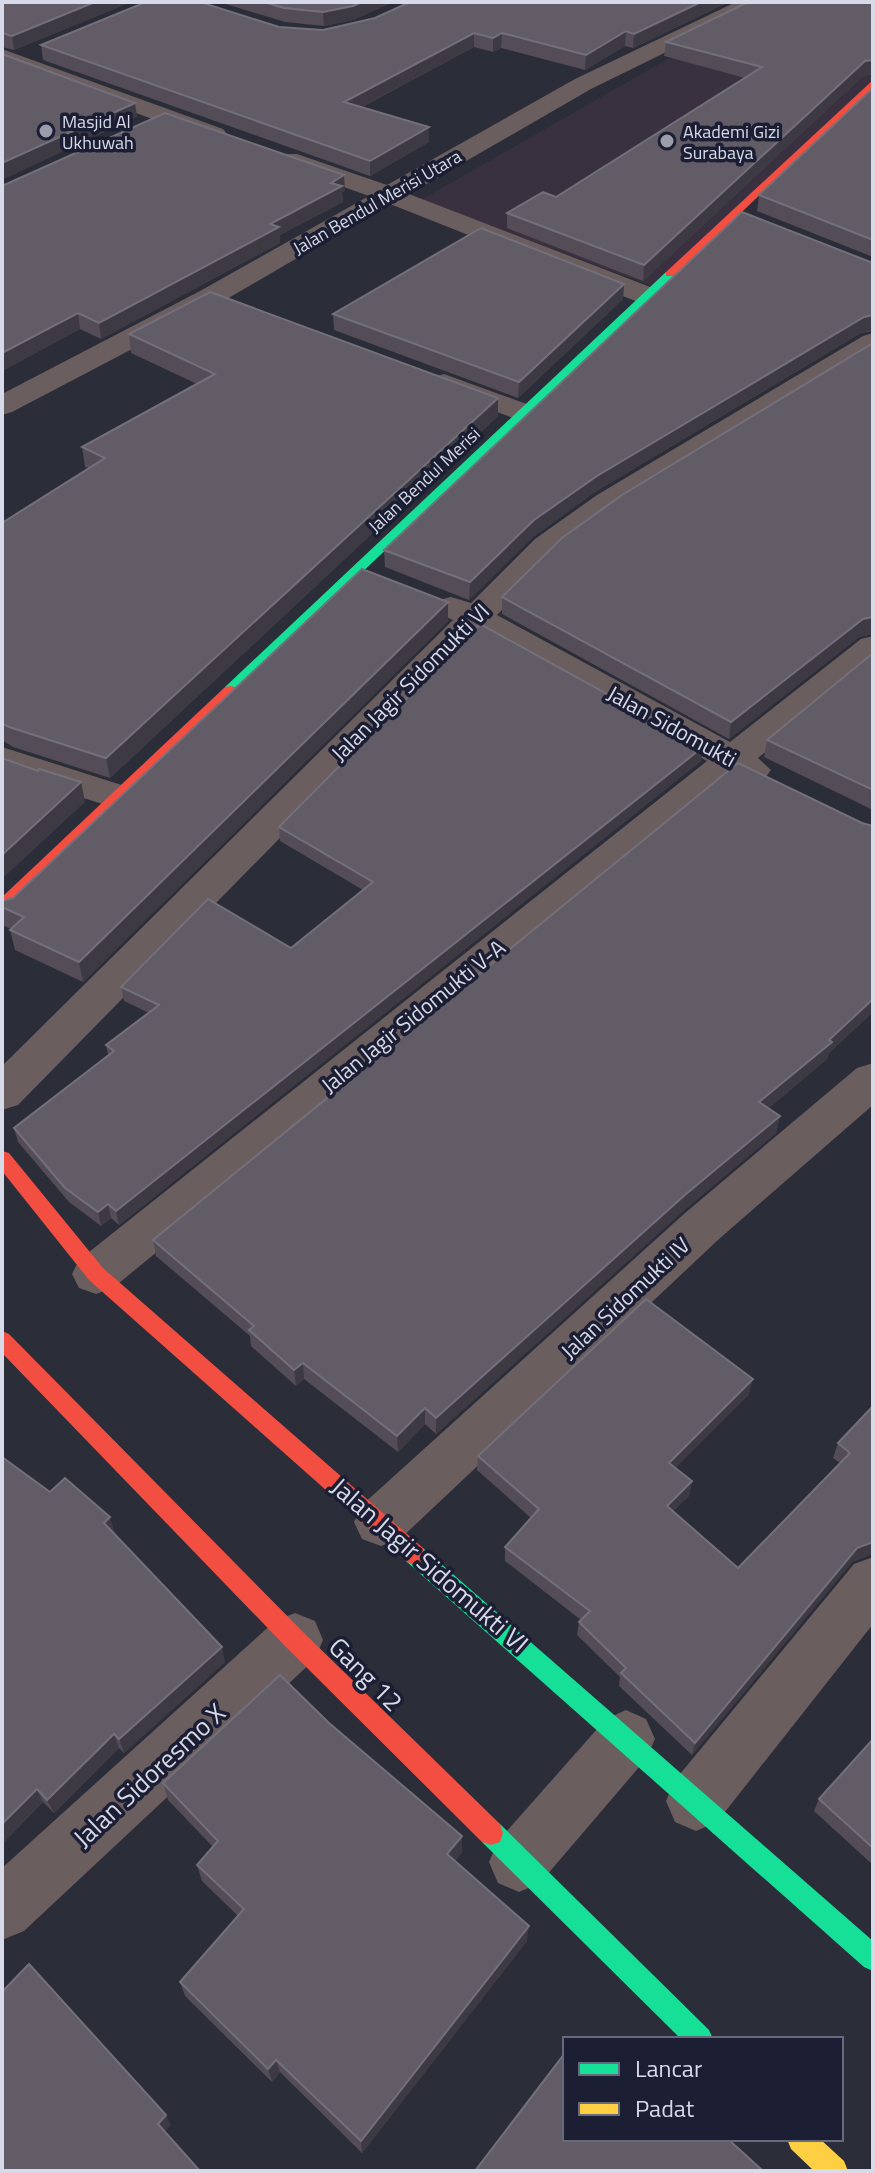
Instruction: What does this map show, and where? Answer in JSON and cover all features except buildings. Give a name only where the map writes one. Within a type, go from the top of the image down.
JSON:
[{"type":"street","name":"Jalan Bendul Merisi Utara","points":[[2,406],[210,297],[583,84],[753,2]]},
{"type":"street","points":[[8,59],[38,51]]},
{"type":"street","points":[[8,59],[239,143]]},
{"type":"street","name":"Jalan Bendul Merisi","points":[[2,906],[118,797],[370,576],[524,413],[873,83]]},
{"type":"street","points":[[138,130],[165,117]]},
{"type":"street","points":[[269,153],[390,195],[648,296]]},
{"type":"street","points":[[735,213],[760,223]]},
{"type":"street","points":[[210,297],[239,308]]},
{"type":"street","name":"Jalan Jagir Sidomukti VI","points":[[2,1093],[448,606],[547,546],[608,502],[873,342]]},
{"type":"street","points":[[425,376],[524,413]]},
{"type":"street","name":"Jalan Sidomukti","points":[[448,606],[787,787]]},
{"type":"street","name":"Jalan Jagir Sidomukti V-A","points":[[96,1274],[873,646]]},
{"type":"street","points":[[2,759],[118,797]]},
{"type":"street","name":"Jalan Sidomukti IV","points":[[381,1522],[702,1226],[873,1080]]},
{"type":"street","name":"Jalan Jagir Sidomukti VI","points":[[2,1158],[96,1274],[873,1958]]},
{"type":"street","name":"Gang 12","points":[[2,1340],[295,1640],[698,2037]]},
{"type":"street","points":[[696,1801],[873,1582]]},
{"type":"street","name":"Jalan Sidoresmo X","points":[[2,1909],[295,1640]]},
{"type":"street","points":[[519,1862],[626,1739]]},
{"type":"shaded area","name":"Akademi Gizi Surabaya","points":[[764,4],[873,31],[873,83],[657,288],[421,200]]},
{"type":"traffic: fast","points":[[230,690],[670,274]]},
{"type":"traffic: fast","points":[[415,1555],[873,1958]]},
{"type":"traffic: fast","points":[[491,1833],[698,2037]]},
{"type":"traffic: slow","points":[[803,2141],[834,2171]]},
{"type":"traffic: jam","points":[[670,274],[873,83]]},
{"type":"traffic: jam","points":[[2,906],[230,690]]},
{"type":"traffic: jam","points":[[2,1158],[96,1274],[415,1555]]},
{"type":"traffic: jam","points":[[2,1340],[295,1640],[491,1833]]},
{"type":"place","name":"Masjid Al Ukhuwah","points":[[46,131]]},
{"type":"place","name":"Akademi Gizi Surabaya","points":[[667,141]]}]
